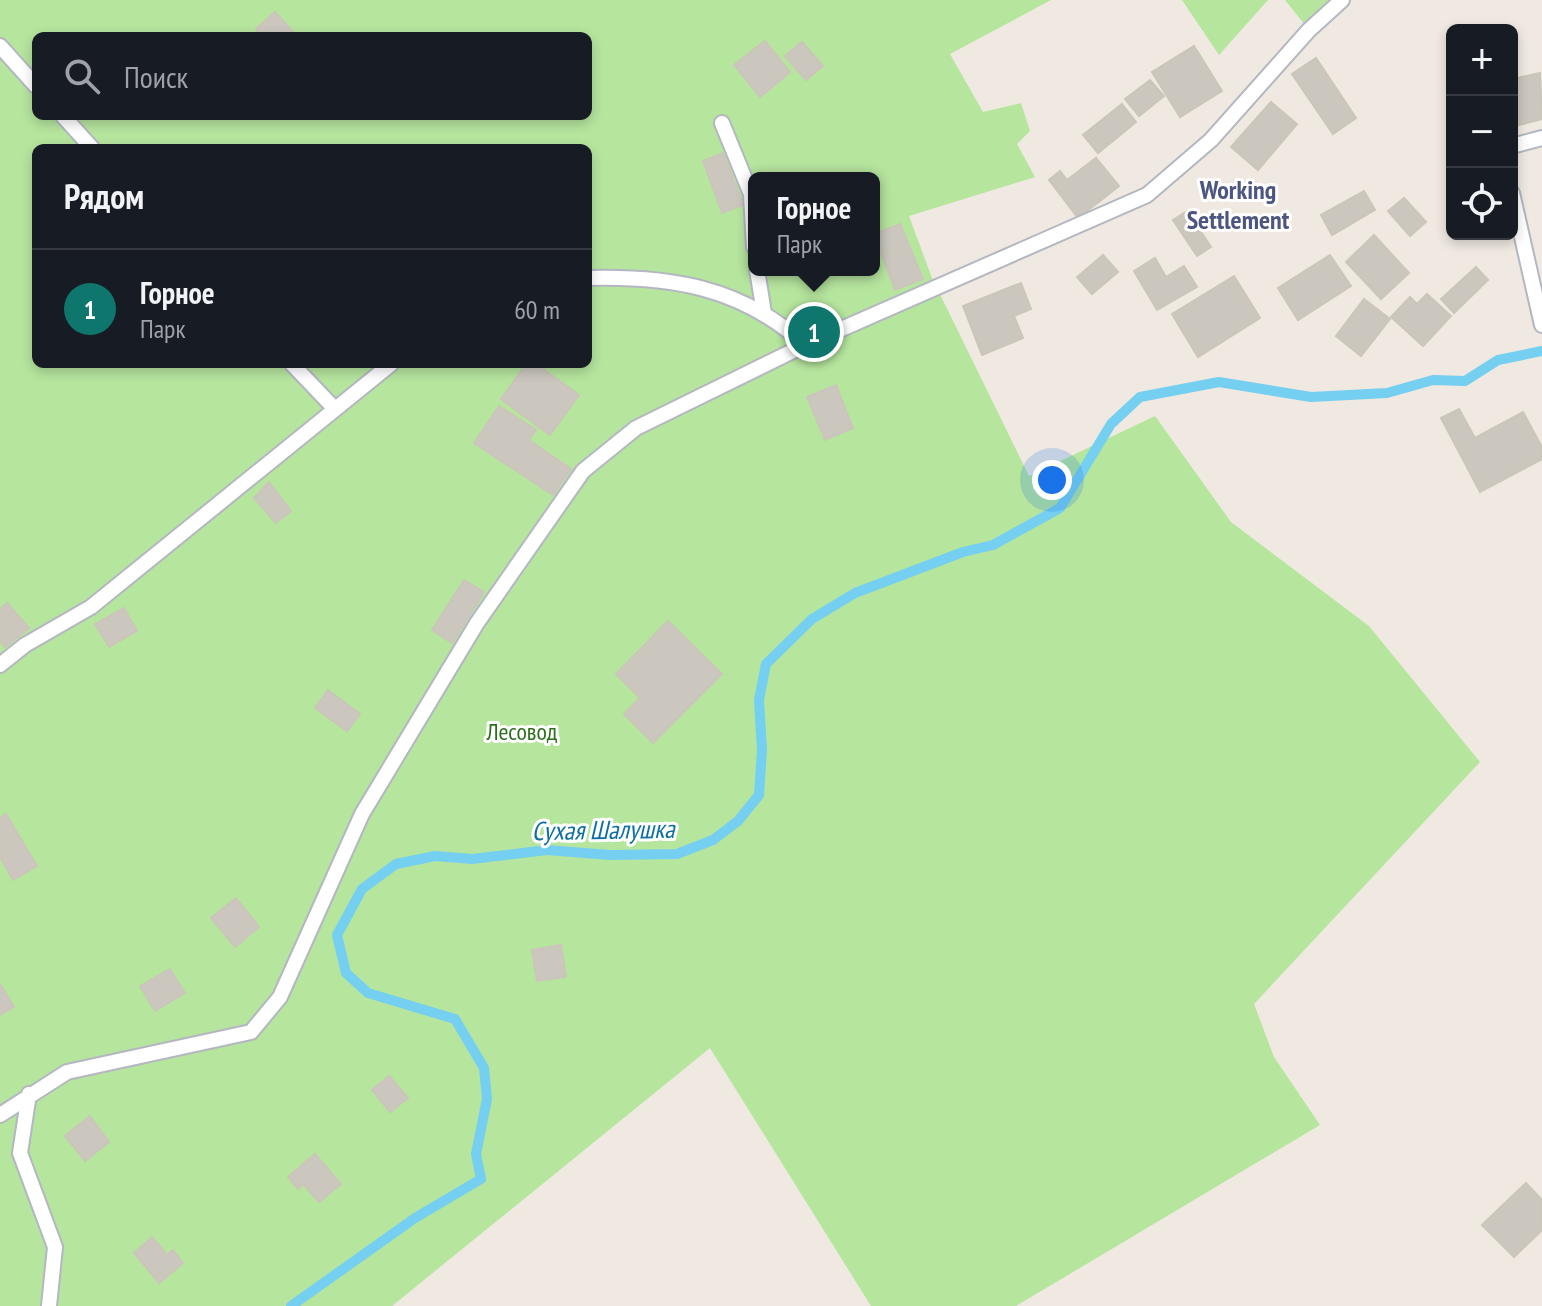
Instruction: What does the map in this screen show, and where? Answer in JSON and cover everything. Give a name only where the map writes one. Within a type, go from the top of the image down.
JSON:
[{"type":"lane","points":[[0,1115],[67,1072],[251,1032],[280,997],[362,814],[477,623],[583,471],[636,428],[805,345],[1147,195],[1211,140],[1309,30],[1342,0]]},
{"type":"lane","points":[[0,46],[32,82]]},
{"type":"lane","points":[[67,120],[88,144]]},
{"type":"lane","points":[[722,123],[748,187]]},
{"type":"lane","points":[[1518,144],[1542,138]]},
{"type":"lane","points":[[1518,219],[1542,325]]},
{"type":"lane","points":[[758,276],[764,313]]},
{"type":"lane","points":[[592,278],[638,277],[716,290],[776,319],[805,345]]},
{"type":"lane","points":[[296,368],[335,409]]},
{"type":"lane","points":[[0,665],[25,645],[91,607],[386,368]]},
{"type":"lane","points":[[29,1094],[20,1153],[55,1247],[49,1306]]},
{"type":"green space","name":"Лесовод","points":[[0,0],[1051,0],[950,54],[983,112],[1021,103],[1030,131],[1017,144],[1035,177],[909,216],[932,278],[1029,476],[1155,416],[1231,522],[1369,626],[1480,762],[1254,1004],[1274,1057],[1320,1125],[1016,1306],[871,1306],[710,1048],[392,1306],[0,1306]]},
{"type":"green space","points":[[1182,0],[1268,0],[1219,55]]},
{"type":"green space","points":[[1285,0],[1342,0],[1309,30]]},
{"type":"building","points":[[275,12],[293,32],[259,32],[256,29]]},
{"type":"building","points":[[765,41],[790,72],[760,97],[734,65]]},
{"type":"building","points":[[802,42],[823,66],[806,80],[785,56]]},
{"type":"building","points":[[1194,46],[1222,91],[1180,117],[1152,72]]},
{"type":"building","points":[[1316,58],[1356,118],[1333,134],[1292,74]]},
{"type":"building","points":[[1540,73],[1542,119],[1518,125],[1518,78]]},
{"type":"building","points":[[1150,80],[1164,96],[1139,116],[1125,99]]},
{"type":"building","points":[[1271,102],[1297,124],[1258,170],[1231,147]]},
{"type":"building","points":[[1122,104],[1136,122],[1098,153],[1083,135]]},
{"type":"building","points":[[723,153],[743,205],[722,213],[703,161]]},
{"type":"building","points":[[1096,158],[1119,186],[1078,218],[1049,180],[1060,171],[1067,180]]},
{"type":"building","points":[[1364,191],[1375,210],[1332,235],[1321,215]]},
{"type":"building","points":[[1404,198],[1426,222],[1410,236],[1388,211]]},
{"type":"building","points":[[1187,211],[1211,247],[1197,256],[1173,220]]},
{"type":"building","points":[[900,224],[923,279],[895,290],[880,250],[880,232]]},
{"type":"building","points":[[1374,235],[1409,273],[1381,299],[1346,262]]},
{"type":"building","points":[[1103,255],[1118,272],[1092,294],[1077,277]]},
{"type":"building","points":[[1330,255],[1351,286],[1298,320],[1278,288]]},
{"type":"building","points":[[1155,258],[1166,277],[1184,266],[1197,287],[1157,310],[1134,271]]},
{"type":"building","points":[[1476,267],[1488,280],[1454,313],[1441,299]]},
{"type":"building","points":[[1234,276],[1260,318],[1198,357],[1172,314]]},
{"type":"building","points":[[1021,283],[1031,309],[1014,316],[1023,338],[982,355],[963,306]]},
{"type":"building","points":[[1427,294],[1451,316],[1423,346],[1391,317],[1410,297],[1417,304]]},
{"type":"building","points":[[1364,299],[1390,319],[1361,356],[1336,336]]},
{"type":"building","points":[[523,368],[542,368],[579,395],[550,435],[501,399]]},
{"type":"building","points":[[836,385],[853,428],[825,440],[807,397]]},
{"type":"building","points":[[499,406],[536,430],[529,440],[571,469],[553,495],[474,443]]},
{"type":"building","points":[[1459,409],[1475,438],[1523,412],[1542,447],[1542,459],[1480,492],[1441,418]]},
{"type":"building","points":[[269,482],[291,511],[276,523],[254,498]]},
{"type":"building","points":[[464,580],[484,592],[452,643],[432,630]]},
{"type":"building","points":[[7,603],[29,628],[5,647],[0,641],[0,609]]},
{"type":"building","points":[[124,608],[137,631],[109,647],[95,624]]},
{"type":"building","points":[[668,621],[722,674],[653,743],[624,714],[640,698],[616,674]]},
{"type":"building","points":[[328,690],[360,714],[347,731],[315,708]]},
{"type":"building","points":[[6,814],[37,866],[13,880],[0,857],[0,818]]},
{"type":"building","points":[[236,898],[259,927],[235,947],[211,918]]},
{"type":"building","points":[[561,945],[566,977],[537,981],[532,950]]},
{"type":"building","points":[[170,969],[185,993],[155,1011],[140,986]]},
{"type":"building","points":[[0,984],[14,1007],[0,1015]]},
{"type":"building","points":[[389,1076],[408,1098],[390,1112],[372,1090]]},
{"type":"building","points":[[90,1116],[109,1142],[85,1161],[65,1136]]},
{"type":"building","points":[[315,1154],[341,1184],[319,1202],[303,1184],[298,1189],[288,1177]]},
{"type":"building","points":[[1526,1183],[1542,1200],[1542,1230],[1514,1257],[1482,1225]]},
{"type":"building","points":[[152,1237],[167,1255],[173,1250],[183,1263],[159,1283],[134,1253]]},
{"type":"waterway","name":"Сухая Шалушка","points":[[291,1306],[415,1218],[481,1179],[476,1154],[487,1099],[484,1068],[455,1019],[368,993],[346,973],[337,935],[362,889],[396,864],[435,856],[472,859],[547,850],[610,855],[677,854],[713,840],[738,821],[759,795],[762,750],[759,700],[766,664],[812,619],[855,593],[963,552],[993,545],[1060,508],[1111,424],[1140,397],[1219,382],[1311,397],[1387,393],[1433,380],[1465,381],[1498,360],[1542,351]]},
{"type":"place","name":"Горное","points":[[814,332]]},
{"type":"district","name":"Working Settlement","points":[[1238,205]]}]
